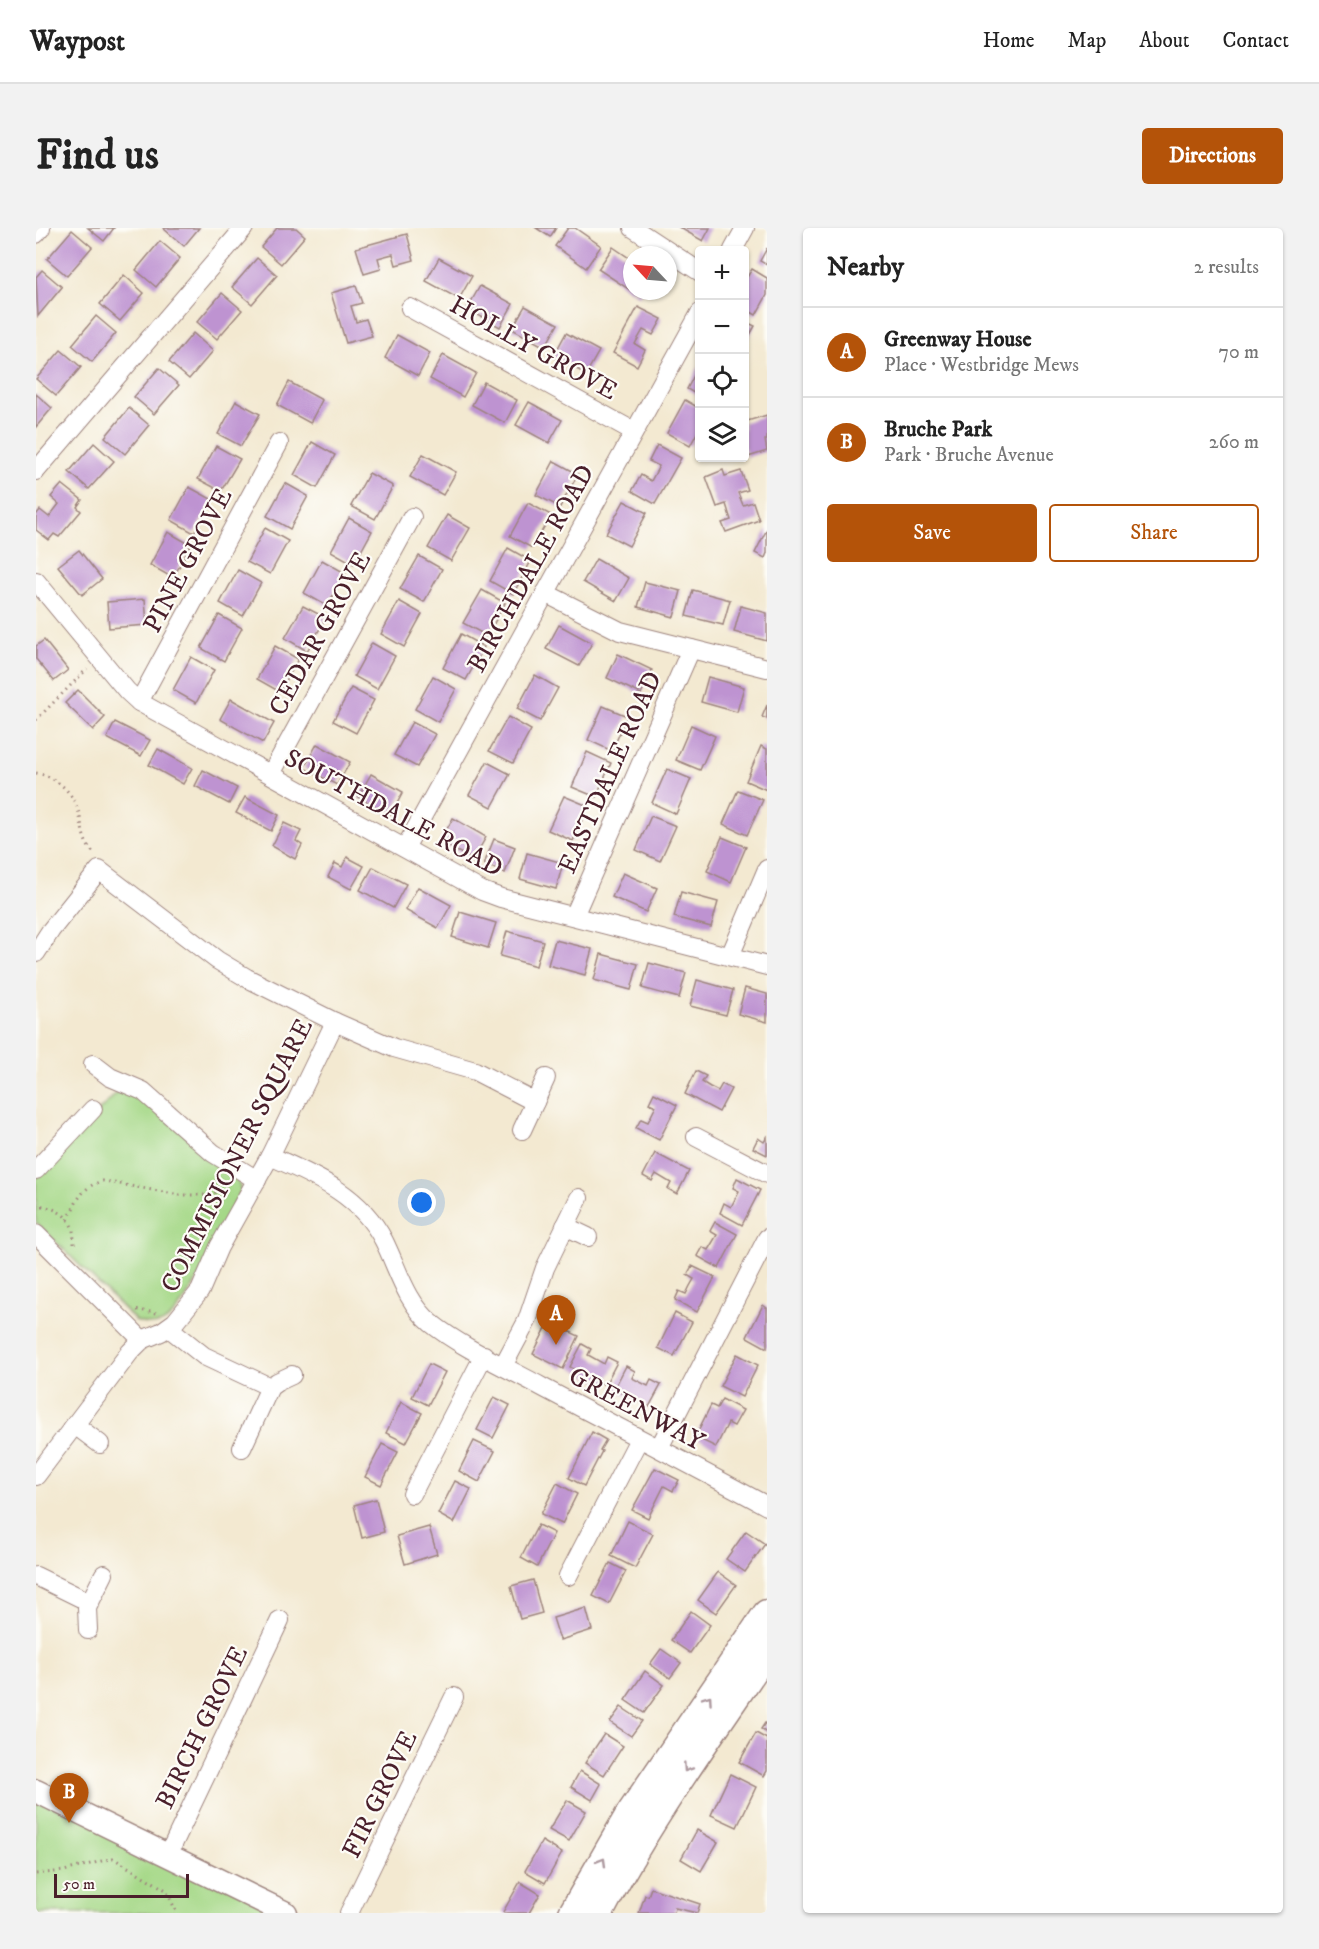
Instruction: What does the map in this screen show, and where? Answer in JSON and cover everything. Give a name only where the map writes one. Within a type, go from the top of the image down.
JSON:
[{"type":"main road","points":[[573,1913],[629,1816],[767,1614]]},
{"type":"main road","points":[[599,1913],[666,1799],[767,1650]]},
{"type":"street","points":[[36,234],[41,228]]},
{"type":"street","points":[[36,471],[244,228]]},
{"type":"street","points":[[633,228],[695,269]]},
{"type":"street","points":[[735,246],[746,228]]},
{"type":"street","name":"HOLLY GROVE","points":[[409,308],[633,431]]},
{"type":"street","name":"BIRCHDALE ROAD","points":[[405,848],[695,320]]},
{"type":"street","name":"PINE GROVE","points":[[139,702],[279,443]]},
{"type":"street","name":"CEDAR GROVE","points":[[271,774],[412,517]]},
{"type":"street","name":"SOUTHDALE ROAD","points":[[36,581],[127,692],[139,702],[492,895],[767,966]]},
{"type":"street","points":[[545,593],[611,628],[767,668]]},
{"type":"street","name":"EASTDALE ROAD","points":[[574,916],[691,649]]},
{"type":"street","points":[[730,956],[767,869]]},
{"type":"street","points":[[36,953],[51,930],[99,870]]},
{"type":"street","name":"COMMISIONER SQUARE","points":[[99,870],[217,960],[247,978],[335,1022],[270,1156],[219,1247],[200,1291],[185,1312],[168,1321]]},
{"type":"street","points":[[335,1022],[394,1048],[475,1071],[535,1102]]},
{"type":"street","points":[[93,1064],[110,1077],[143,1091],[213,1153],[257,1180]]},
{"type":"street","points":[[522,1130],[546,1078]]},
{"type":"street","points":[[36,1170],[93,1109]]},
{"type":"street","points":[[696,1137],[767,1174]]},
{"type":"street","name":"GREENWAY","points":[[270,1156],[335,1187],[358,1204],[383,1239],[403,1285],[416,1307],[442,1331],[502,1366],[767,1506]]},
{"type":"street","points":[[502,1366],[527,1321],[545,1268],[579,1198]]},
{"type":"street","points":[[566,1226],[588,1237]]},
{"type":"street","points":[[36,1234],[142,1340]]},
{"type":"street","points":[[659,1448],[767,1238]]},
{"type":"street","points":[[36,1476],[108,1379],[142,1340],[168,1321],[204,1356],[270,1387]]},
{"type":"street","points":[[412,1494],[484,1356]]},
{"type":"street","points":[[242,1448],[270,1387],[292,1375]]},
{"type":"street","points":[[75,1425],[100,1444]]},
{"type":"street","points":[[568,1576],[639,1439]]},
{"type":"street","points":[[88,1630],[86,1616],[89,1602],[104,1574]]},
{"type":"street","points":[[36,1576],[89,1602]]},
{"type":"street","name":"BIRCH GROVE","points":[[168,1855],[280,1620]]},
{"type":"street","name":"FIR GROVE","points":[[349,1913],[454,1697]]},
{"type":"street","points":[[36,1791],[286,1913]]},
{"type":"path","points":[[36,720],[99,657]]},
{"type":"path","points":[[36,773],[52,777],[59,782],[74,802],[86,845],[99,858],[99,870]]},
{"type":"path","points":[[68,1220],[80,1195],[99,1182],[118,1182],[173,1195],[210,1195],[228,1187],[240,1171]]},
{"type":"path","points":[[36,1205],[57,1211],[68,1220],[72,1227],[77,1252]]},
{"type":"path","points":[[133,1310],[168,1321]]},
{"type":"path","points":[[36,1874],[64,1871],[113,1858],[166,1890],[177,1913]]},
{"type":"green space","points":[[120,1090],[135,1093],[237,1178],[241,1190],[208,1259],[188,1294],[167,1320],[156,1324],[136,1321],[36,1222],[36,1179],[81,1128]]},
{"type":"green space","points":[[36,1791],[286,1913],[36,1913]]},
{"type":"building","points":[[88,228],[114,228],[104,241]]},
{"type":"building","points":[[165,228],[199,228],[184,246]]},
{"type":"building","points":[[277,228],[296,228],[305,236],[281,264],[261,247]]},
{"type":"building","points":[[536,228],[556,228],[550,237]]},
{"type":"building","points":[[568,228],[575,228],[601,246],[586,268],[555,246]]},
{"type":"building","points":[[680,228],[710,228],[703,241]]},
{"type":"building","points":[[72,230],[92,247],[67,276],[47,259]]},
{"type":"building","points":[[407,234],[414,260],[396,265],[393,254],[385,256],[378,258],[381,269],[364,274],[356,248]]},
{"type":"building","points":[[160,241],[180,258],[156,287],[136,270]]},
{"type":"building","points":[[613,247],[623,254],[623,285],[598,269]]},
{"type":"building","points":[[767,248],[767,265],[760,261]]},
{"type":"building","points":[[257,258],[277,275],[252,304],[232,287]]},
{"type":"building","points":[[439,258],[472,276],[459,299],[426,281]]},
{"type":"building","points":[[752,269],[767,278],[767,295],[756,315],[749,311],[749,274]]},
{"type":"building","points":[[42,270],[62,287],[38,316],[36,277]]},
{"type":"building","points":[[124,275],[144,293],[120,321],[100,304]]},
{"type":"building","points":[[356,286],[362,303],[351,306],[356,322],[366,319],[372,336],[346,343],[331,293]]},
{"type":"building","points":[[480,286],[513,304],[500,327],[467,309]]},
{"type":"building","points":[[222,293],[242,310],[217,339],[197,322]]},
{"type":"building","points":[[525,306],[558,324],[545,347],[512,329]]},
{"type":"building","points":[[638,307],[662,319],[653,335],[643,330],[635,344],[645,350],[637,366],[613,353]]},
{"type":"building","points":[[96,316],[116,333],[92,362],[72,345]]},
{"type":"building","points":[[749,323],[755,326],[749,336]]},
{"type":"building","points":[[193,333],[213,351],[189,379],[169,362]]},
{"type":"building","points":[[566,333],[599,351],[586,374],[553,357]]},
{"type":"building","points":[[397,335],[430,353],[418,376],[385,358]]},
{"type":"building","points":[[61,350],[81,367],[56,396],[36,379]]},
{"type":"building","points":[[443,355],[476,373],[463,397],[430,379]]},
{"type":"building","points":[[159,368],[179,385],[154,414],[134,397]]},
{"type":"building","points":[[695,374],[695,394],[687,389]]},
{"type":"building","points":[[289,382],[322,400],[310,423],[277,405]]},
{"type":"building","points":[[484,382],[517,400],[505,423],[472,405]]},
{"type":"building","points":[[36,394],[52,408],[36,427]]},
{"type":"building","points":[[685,400],[695,406],[695,437],[690,446],[667,433]]},
{"type":"building","points":[[236,401],[260,414],[241,446],[218,434]]},
{"type":"building","points":[[529,402],[562,420],[549,443],[516,425]]},
{"type":"building","points":[[129,408],[149,425],[125,454],[105,437]]},
{"type":"building","points":[[767,415],[767,440],[765,440],[767,451],[749,457],[749,420]]},
{"type":"building","points":[[312,442],[335,455],[317,488],[294,475]]},
{"type":"building","points":[[94,443],[114,461],[89,489],[69,472]]},
{"type":"building","points":[[657,445],[681,458],[655,504],[632,491],[641,475],[651,481],[659,466],[649,461]]},
{"type":"building","points":[[216,446],[240,459],[221,491],[198,479]]},
{"type":"building","points":[[423,454],[456,472],[443,495],[410,477]]},
{"type":"building","points":[[554,461],[578,474],[560,507],[536,495]]},
{"type":"building","points":[[723,470],[725,476],[741,471],[748,490],[738,493],[743,505],[753,502],[759,520],[726,532],[722,523],[731,520],[726,504],[717,507],[706,477]]},
{"type":"building","points":[[369,473],[393,486],[375,519],[351,506]]},
{"type":"building","points":[[285,483],[308,496],[290,529],[267,516]]},
{"type":"building","points":[[62,484],[82,500],[77,507],[81,511],[59,537],[54,534],[49,540],[36,530],[36,515],[40,510],[49,517],[59,504],[51,497]]},
{"type":"building","points":[[189,487],[213,500],[194,533],[171,520]]},
{"type":"building","points":[[624,501],[647,513],[629,546],[606,534]]},
{"type":"building","points":[[528,503],[551,515],[532,548],[510,536]]},
{"type":"building","points":[[447,515],[470,528],[451,561],[428,548]]},
{"type":"building","points":[[349,518],[372,531],[354,564],[331,551]]},
{"type":"building","points":[[265,528],[288,541],[270,574],[247,562]]},
{"type":"building","points":[[767,529],[767,553],[765,558],[755,553]]},
{"type":"building","points":[[168,532],[191,545],[173,578],[150,565]]},
{"type":"building","points":[[508,548],[531,561],[513,594],[490,581]]},
{"type":"building","points":[[79,550],[102,579],[82,595],[58,566]]},
{"type":"building","points":[[419,556],[442,569],[424,602],[400,589]]},
{"type":"building","points":[[596,559],[629,578],[616,601],[583,582]]},
{"type":"building","points":[[322,560],[345,573],[327,606],[304,593]]},
{"type":"building","points":[[238,570],[261,583],[243,616],[220,603]]},
{"type":"building","points":[[645,582],[681,591],[674,617],[638,607]]},
{"type":"building","points":[[482,590],[505,603],[487,636],[463,623]]},
{"type":"building","points":[[693,590],[730,600],[723,625],[686,616]]},
{"type":"building","points":[[145,599],[147,625],[109,628],[107,602]]},
{"type":"building","points":[[399,601],[422,614],[404,647],[381,634]]},
{"type":"building","points":[[303,606],[326,618],[307,651],[285,638]]},
{"type":"building","points":[[741,606],[767,613],[767,641],[734,632]]},
{"type":"building","points":[[219,615],[242,628],[224,661],[201,648]]},
{"type":"building","points":[[559,625],[592,643],[579,666],[546,649]]},
{"type":"building","points":[[461,634],[484,647],[466,680],[443,668]]},
{"type":"building","points":[[44,640],[68,670],[54,681],[36,659],[36,646]]},
{"type":"building","points":[[372,643],[395,656],[377,689],[354,676]]},
{"type":"building","points":[[275,646],[298,659],[280,692],[257,679]]},
{"type":"building","points":[[618,654],[652,670],[641,694],[607,678]]},
{"type":"building","points":[[191,657],[214,670],[196,703],[173,690]]},
{"type":"building","points":[[535,675],[558,688],[540,721],[517,709]]},
{"type":"building","points":[[433,676],[456,689],[438,722],[415,709]]},
{"type":"building","points":[[708,677],[744,687],[737,712],[701,702]]},
{"type":"building","points":[[351,688],[374,700],[356,733],[333,721]]},
{"type":"building","points":[[78,690],[105,717],[93,730],[65,703]]},
{"type":"building","points":[[231,699],[274,723],[263,743],[220,719]]},
{"type":"building","points":[[767,705],[767,719],[762,717]]},
{"type":"building","points":[[603,706],[627,716],[612,751],[588,740]]},
{"type":"building","points":[[508,717],[531,730],[513,763],[489,751]]},
{"type":"building","points":[[115,722],[150,740],[141,756],[107,738]]},
{"type":"building","points":[[412,722],[435,734],[417,767],[394,755]]},
{"type":"building","points":[[691,725],[715,736],[700,770],[676,760]]},
{"type":"building","points":[[317,744],[350,762],[337,785],[304,768]]},
{"type":"building","points":[[761,746],[767,749],[767,790],[746,781]]},
{"type":"building","points":[[158,749],[192,768],[183,784],[149,765]]},
{"type":"building","points":[[587,752],[611,763],[596,797],[572,787]]},
{"type":"building","points":[[487,762],[510,774],[492,807],[469,795]]},
{"type":"building","points":[[667,769],[691,779],[676,814],[652,803]]},
{"type":"building","points":[[203,770],[237,788],[229,804],[195,786]]},
{"type":"building","points":[[371,774],[403,792],[391,815],[358,797]]},
{"type":"building","points":[[738,790],[763,800],[747,835],[723,824]]},
{"type":"building","points":[[564,796],[588,806],[573,841],[548,830]]},
{"type":"building","points":[[245,797],[279,815],[271,831],[236,813]]},
{"type":"building","points":[[651,816],[676,826],[660,861],[636,850]]},
{"type":"building","points":[[453,818],[486,837],[473,860],[440,842]]},
{"type":"building","points":[[284,823],[301,831],[296,841],[302,845],[295,859],[272,846]]},
{"type":"building","points":[[722,837],[746,847],[731,882],[707,871]]},
{"type":"building","points":[[494,839],[515,847],[505,873],[484,864]]},
{"type":"building","points":[[527,853],[563,863],[556,889],[520,879]]},
{"type":"building","points":[[347,857],[364,866],[351,889],[328,877],[335,863],[342,867]]},
{"type":"building","points":[[373,867],[406,884],[393,908],[360,890]]},
{"type":"building","points":[[623,873],[657,888],[646,912],[612,897]]},
{"type":"building","points":[[418,887],[451,905],[438,928],[405,910]]},
{"type":"building","points":[[681,892],[718,902],[711,927],[674,917]]},
{"type":"building","points":[[460,912],[496,923],[488,948],[452,937]]},
{"type":"building","points":[[507,931],[543,941],[536,966],[500,956]]},
{"type":"building","points":[[555,940],[592,949],[585,975],[548,965]]},
{"type":"building","points":[[601,954],[638,964],[631,990],[594,980]]},
{"type":"building","points":[[649,963],[686,973],[679,998],[642,988]]},
{"type":"building","points":[[697,980],[733,990],[726,1015],[690,1006]]},
{"type":"building","points":[[745,988],[767,994],[767,1022],[738,1014]]},
{"type":"building","points":[[696,1071],[706,1076],[702,1082],[710,1087],[718,1091],[722,1084],[731,1089],[719,1112],[685,1094]]},
{"type":"building","points":[[654,1093],[677,1105],[659,1140],[636,1128],[641,1119],[648,1122],[656,1106],[649,1103]]},
{"type":"building","points":[[767,1137],[767,1155],[753,1148],[758,1138],[764,1142]]},
{"type":"building","points":[[655,1153],[689,1171],[677,1194],[668,1189],[671,1183],[656,1174],[652,1181],[643,1176]]},
{"type":"building","points":[[737,1178],[760,1190],[742,1225],[720,1213],[724,1203],[731,1207],[739,1191],[733,1188]]},
{"type":"building","points":[[715,1222],[737,1234],[719,1268],[697,1256],[702,1247],[708,1250],[717,1235],[710,1231]]},
{"type":"building","points":[[692,1266],[715,1277],[697,1312],[675,1300],[679,1291],[686,1294],[694,1279],[687,1275]]},
{"type":"building","points":[[763,1305],[767,1308],[767,1348],[747,1337]]},
{"type":"building","points":[[555,1310],[574,1319],[568,1331],[579,1336],[563,1369],[533,1354]]},
{"type":"building","points":[[675,1313],[692,1322],[674,1356],[658,1348]]},
{"type":"building","points":[[582,1344],[591,1349],[588,1355],[604,1364],[607,1357],[617,1362],[605,1385],[570,1367]]},
{"type":"building","points":[[737,1354],[758,1365],[742,1397],[720,1386]]},
{"type":"building","points":[[429,1364],[445,1372],[428,1405],[412,1397]]},
{"type":"building","points":[[626,1366],[635,1371],[632,1378],[648,1386],[651,1380],[661,1385],[649,1407],[614,1389]]},
{"type":"building","points":[[494,1397],[510,1405],[493,1438],[477,1430]]},
{"type":"building","points":[[722,1399],[743,1410],[734,1426],[728,1423],[716,1447],[695,1437],[711,1405],[717,1408]]},
{"type":"building","points":[[401,1402],[422,1413],[406,1443],[386,1433]]},
{"type":"building","points":[[592,1432],[606,1440],[584,1486],[569,1478]]},
{"type":"building","points":[[474,1441],[495,1451],[479,1482],[459,1471]]},
{"type":"building","points":[[382,1444],[398,1452],[381,1485],[365,1477]]},
{"type":"building","points":[[655,1468],[679,1480],[673,1491],[664,1486],[648,1518],[632,1510]]},
{"type":"building","points":[[455,1481],[471,1489],[454,1523],[438,1514]]},
{"type":"building","points":[[557,1483],[577,1494],[562,1524],[541,1514]]},
{"type":"building","points":[[376,1499],[384,1532],[362,1538],[354,1505]]},
{"type":"building","points":[[628,1521],[653,1534],[635,1568],[611,1556]]},
{"type":"building","points":[[538,1525],[554,1533],[537,1567],[521,1558]]},
{"type":"building","points":[[429,1527],[437,1554],[405,1564],[397,1536]]},
{"type":"building","points":[[746,1531],[765,1544],[745,1572],[726,1559]]},
{"type":"building","points":[[610,1563],[626,1571],[609,1604],[593,1596]]},
{"type":"building","points":[[718,1572],[736,1585],[716,1613],[698,1600]]},
{"type":"building","points":[[533,1580],[542,1613],[520,1619],[511,1586]]},
{"type":"building","points":[[586,1608],[592,1630],[560,1640],[553,1618]]},
{"type":"building","points":[[691,1611],[710,1625],[690,1653],[671,1640]]},
{"type":"building","points":[[661,1649],[681,1663],[670,1678],[650,1664]]},
{"type":"building","points":[[645,1671],[664,1685],[644,1713],[625,1700]]},
{"type":"building","points":[[621,1707],[642,1721],[631,1736],[610,1722]]},
{"type":"building","points":[[765,1723],[767,1724],[767,1733],[761,1729]]},
{"type":"building","points":[[756,1733],[767,1739],[767,1771],[764,1776],[739,1762]]},
{"type":"building","points":[[604,1734],[623,1746],[604,1775],[585,1763]]},
{"type":"building","points":[[580,1771],[601,1784],[592,1800],[571,1787]]},
{"type":"building","points":[[730,1774],[756,1787],[737,1827],[711,1815]]},
{"type":"building","points":[[567,1800],[586,1811],[569,1841],[549,1830]]},
{"type":"building","points":[[697,1830],[718,1842],[701,1871],[681,1859]]},
{"type":"building","points":[[542,1841],[562,1853],[545,1883],[525,1871]]},
{"type":"building","points":[[520,1882],[540,1894],[529,1913],[504,1913],[503,1912]]},
{"type":"building","points":[[651,1888],[700,1904],[697,1913],[675,1908],[674,1913],[639,1913],[645,1895],[648,1896]]},
{"type":"place","name":"Greenway House","points":[[556,1345]]},
{"type":"place","name":"Bruche Park","points":[[69,1823]]}]
